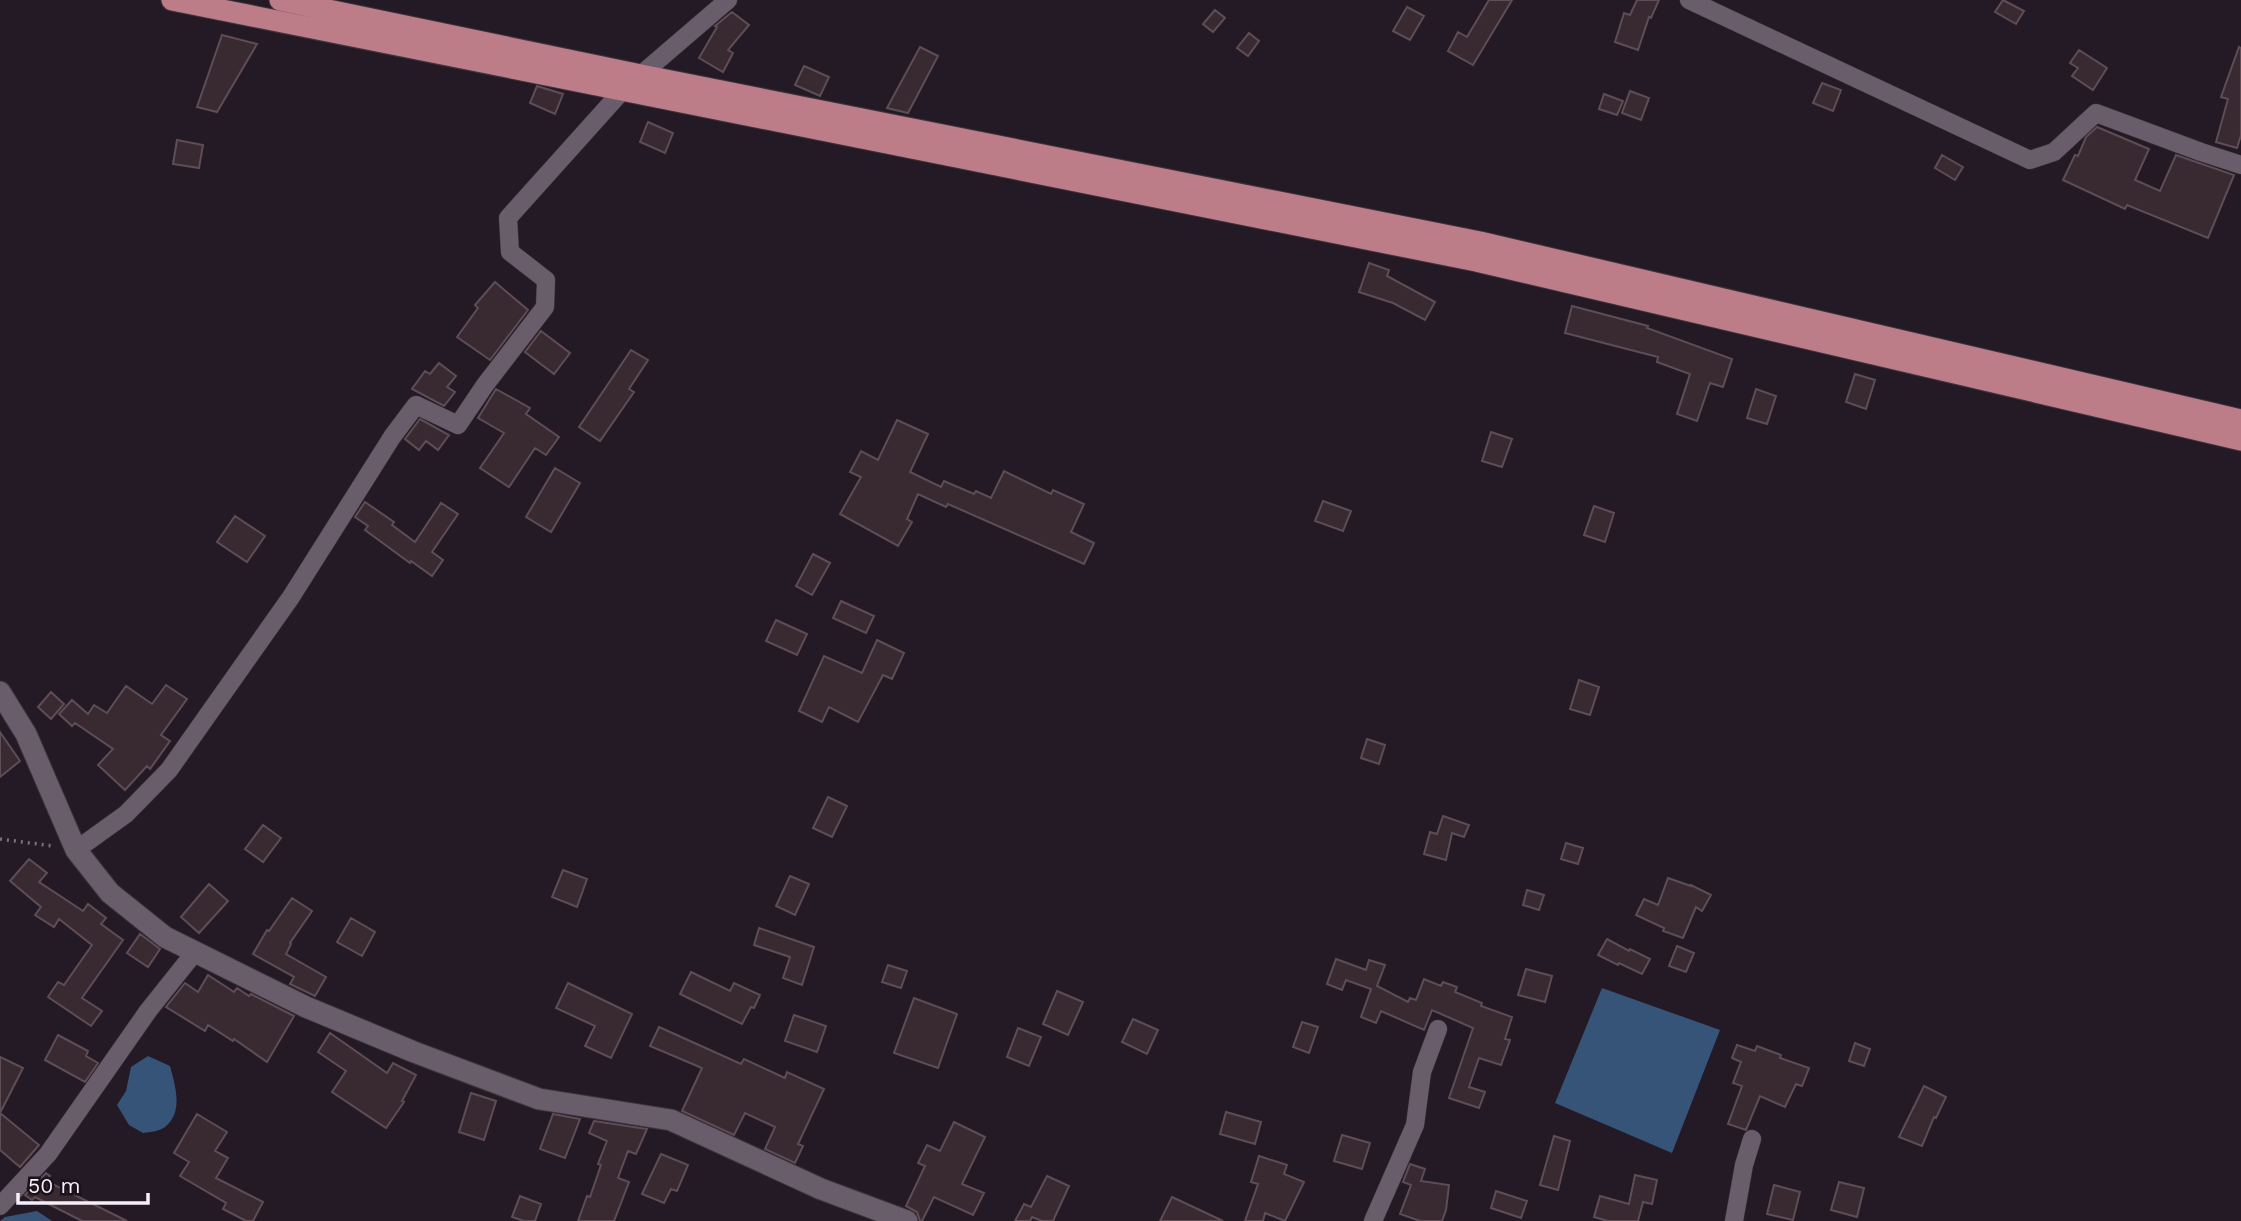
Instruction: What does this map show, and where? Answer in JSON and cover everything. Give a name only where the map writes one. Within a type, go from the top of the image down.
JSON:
[{"type":"main road","points":[[172,0],[1476,261],[2241,440]]},
{"type":"main road","points":[[280,0],[641,75],[1480,242],[2241,420]]},
{"type":"street","points":[[76,850],[126,814],[169,770],[291,597],[392,437],[416,405],[458,425],[545,307],[546,281],[510,253],[508,218],[622,91],[728,0]]},
{"type":"street","points":[[1689,0],[2029,160],[2054,152],[2096,113],[2241,165]]},
{"type":"street","points":[[0,692],[26,734],[76,850],[110,893],[165,937],[306,1007],[414,1052],[538,1099],[671,1119],[821,1189],[907,1221]]},
{"type":"street","points":[[0,1206],[48,1154],[148,1011],[195,952]]},
{"type":"street","points":[[1373,1221],[1415,1125],[1422,1072],[1437,1029]]},
{"type":"street","points":[[1734,1221],[1752,1139]]},
{"type":"path","points":[[0,839],[76,850]]},
{"type":"water","points":[[1602,988],[1720,1030],[1672,1153],[1555,1103]]},
{"type":"water","points":[[148,1056],[170,1066],[176,1090],[176,1106],[171,1121],[165,1127],[143,1133],[129,1125],[117,1105],[126,1091],[131,1067]]},
{"type":"water","points":[[37,1211],[52,1221],[0,1221],[5,1217]]},
{"type":"building","points":[[1489,0],[1512,0],[1473,65],[1448,51],[1458,32],[1467,37]]},
{"type":"building","points":[[1637,0],[1659,0],[1651,18],[1649,17],[1638,50],[1615,42],[1624,13],[1630,15]]},
{"type":"building","points":[[2003,0],[2024,11],[2016,24],[1995,12]]},
{"type":"building","points":[[1407,7],[1424,16],[1410,40],[1393,31]]},
{"type":"building","points":[[1215,10],[1225,18],[1213,32],[1203,24]]},
{"type":"building","points":[[732,12],[749,25],[728,50],[733,53],[723,72],[699,58],[717,27],[715,26]]},
{"type":"building","points":[[1249,33],[1259,41],[1248,56],[1237,48]]},
{"type":"building","points":[[222,35],[257,44],[217,112],[197,107]]},
{"type":"building","points":[[920,47],[938,56],[908,113],[887,108]]},
{"type":"building","points":[[2239,47],[2241,135],[2237,148],[2216,142],[2228,99],[2221,97]]},
{"type":"building","points":[[2079,50],[2107,68],[2093,90],[2072,76],[2078,68],[2070,63]]},
{"type":"building","points":[[804,66],[829,77],[820,96],[795,85]]},
{"type":"building","points":[[1822,83],[1841,90],[1833,111],[1813,103]]},
{"type":"building","points":[[537,86],[563,94],[555,114],[530,103]]},
{"type":"building","points":[[1630,91],[1649,98],[1641,120],[1622,113]]},
{"type":"building","points":[[1604,94],[1623,101],[1617,115],[1599,109]]},
{"type":"building","points":[[648,122],[673,133],[665,153],[640,142]]},
{"type":"building","points":[[2097,127],[2149,149],[2135,180],[2160,191],[2176,155],[2234,175],[2208,238],[2127,205],[2125,209],[2063,180],[2086,137]]},
{"type":"building","points":[[177,140],[203,145],[199,168],[173,164]]},
{"type":"building","points":[[1942,155],[1963,167],[1955,180],[1935,168]]},
{"type":"building","points":[[1369,263],[1389,270],[1387,276],[1435,302],[1425,320],[1393,303],[1359,292]]},
{"type":"building","points":[[495,282],[528,310],[490,360],[457,337],[478,308],[475,305]]},
{"type":"building","points":[[1572,306],[1648,326],[1647,328],[1732,359],[1723,387],[1710,383],[1697,421],[1677,414],[1690,374],[1657,362],[1658,357],[1565,333]]},
{"type":"building","points":[[541,331],[570,353],[554,374],[525,352]]},
{"type":"building","points":[[631,350],[648,360],[629,389],[634,392],[600,441],[579,427]]},
{"type":"building","points":[[439,363],[456,376],[447,387],[455,392],[444,406],[412,389],[425,371],[430,374]]},
{"type":"building","points":[[1855,374],[1875,380],[1866,409],[1846,402]]},
{"type":"building","points":[[496,389],[530,408],[526,414],[559,437],[546,455],[535,448],[509,487],[480,468],[504,433],[478,418]]},
{"type":"building","points":[[1756,389],[1776,396],[1767,424],[1747,418]]},
{"type":"building","points":[[420,419],[449,435],[438,450],[426,441],[419,450],[405,439]]},
{"type":"building","points":[[897,420],[928,434],[910,472],[941,487],[944,481],[991,498],[1004,471],[1051,494],[1053,490],[1084,504],[1071,532],[1094,543],[1084,564],[948,504],[946,507],[918,494],[907,519],[912,522],[898,546],[840,514],[861,477],[850,472],[861,451],[878,460]]},
{"type":"building","points":[[1491,432],[1512,439],[1502,467],[1482,461]]},
{"type":"building","points":[[555,468],[580,483],[551,532],[526,517]]},
{"type":"building","points":[[1323,501],[1351,511],[1343,531],[1315,521]]},
{"type":"building","points":[[365,502],[394,522],[392,525],[415,542],[441,503],[458,514],[432,552],[443,560],[432,576],[365,530],[368,526],[355,517]]},
{"type":"building","points":[[1594,506],[1614,513],[1605,542],[1584,535]]},
{"type":"building","points":[[235,516],[265,536],[247,562],[217,542]]},
{"type":"building","points":[[813,554],[830,563],[812,595],[796,586]]},
{"type":"building","points":[[841,601],[874,616],[866,633],[833,618]]},
{"type":"building","points":[[776,620],[807,634],[797,655],[766,641]]},
{"type":"building","points":[[877,640],[904,653],[892,679],[883,675],[858,722],[829,707],[822,722],[799,711],[824,656],[862,673]]},
{"type":"building","points":[[1579,680],[1599,687],[1590,715],[1570,709]]},
{"type":"building","points":[[166,685],[187,699],[161,735],[170,741],[150,769],[147,766],[125,790],[98,765],[113,749],[75,723],[72,726],[59,714],[72,700],[88,714],[94,705],[107,713],[126,686],[152,704]]},
{"type":"building","points":[[51,692],[64,704],[51,719],[38,707]]},
{"type":"building","points":[[0,732],[20,761],[0,777]]},
{"type":"building","points":[[1367,739],[1385,745],[1379,764],[1361,758]]},
{"type":"building","points":[[828,797],[847,806],[832,837],[813,828]]},
{"type":"building","points":[[1443,816],[1469,825],[1464,837],[1452,833],[1446,860],[1424,854],[1430,832],[1437,834]]},
{"type":"building","points":[[263,825],[281,838],[263,862],[245,849]]},
{"type":"building","points":[[1566,843],[1583,848],[1578,864],[1561,859]]},
{"type":"building","points":[[29,859],[47,873],[39,882],[83,911],[88,904],[106,918],[101,924],[123,940],[82,998],[102,1011],[91,1026],[48,997],[58,982],[64,985],[92,945],[59,919],[54,927],[35,915],[41,907],[10,881]]},
{"type":"building","points":[[563,870],[587,879],[577,907],[552,897]]},
{"type":"building","points":[[790,876],[809,884],[795,915],[776,906]]},
{"type":"building","points":[[1668,878],[1711,895],[1702,911],[1696,907],[1683,938],[1663,931],[1664,928],[1636,915],[1644,899],[1658,905]]},
{"type":"building","points":[[209,884],[228,901],[199,933],[181,917]]},
{"type":"building","points":[[1527,890],[1544,895],[1539,910],[1523,905]]},
{"type":"building","points":[[292,898],[312,911],[290,943],[286,954],[326,977],[315,996],[290,984],[294,977],[253,954],[267,930],[269,931]]},
{"type":"building","points":[[351,918],[375,932],[362,956],[337,942]]},
{"type":"building","points":[[759,928],[814,947],[802,985],[783,978],[790,957],[754,945]]},
{"type":"building","points":[[140,934],[160,949],[148,967],[127,953]]},
{"type":"building","points":[[1607,939],[1650,959],[1642,974],[1598,955]]},
{"type":"building","points":[[1677,946],[1694,953],[1686,972],[1669,966]]},
{"type":"building","points":[[1336,959],[1366,970],[1369,960],[1385,965],[1377,986],[1408,1002],[1410,998],[1416,1000],[1424,979],[1441,986],[1443,982],[1457,987],[1455,992],[1482,1003],[1481,1006],[1512,1017],[1505,1039],[1510,1040],[1501,1065],[1479,1058],[1469,1087],[1485,1092],[1479,1108],[1449,1098],[1473,1028],[1432,1010],[1424,1030],[1381,1011],[1376,1023],[1361,1017],[1371,989],[1346,980],[1342,990],[1327,984]]},
{"type":"building","points":[[888,965],[907,971],[901,988],[882,982]]},
{"type":"building","points":[[1526,969],[1552,976],[1545,1002],[1518,995]]},
{"type":"building","points":[[691,972],[730,991],[734,983],[760,995],[742,1024],[680,994]]},
{"type":"building","points":[[208,975],[234,992],[237,988],[294,1016],[267,1062],[234,1039],[233,1041],[208,1025],[205,1031],[166,1007],[185,983],[198,992]]},
{"type":"building","points":[[568,983],[632,1014],[611,1058],[585,1046],[595,1026],[556,1008]]},
{"type":"building","points":[[1057,991],[1083,1002],[1068,1035],[1043,1024]]},
{"type":"building","points":[[914,998],[957,1014],[938,1068],[894,1053]]},
{"type":"building","points":[[794,1015],[826,1026],[817,1052],[785,1041]]},
{"type":"building","points":[[1133,1019],[1158,1030],[1147,1054],[1122,1042]]},
{"type":"building","points":[[1302,1022],[1318,1027],[1309,1053],[1293,1047]]},
{"type":"building","points":[[659,1027],[741,1064],[744,1059],[785,1078],[787,1072],[824,1089],[798,1144],[803,1146],[795,1163],[765,1149],[775,1127],[745,1113],[734,1135],[682,1111],[702,1068],[650,1046]]},
{"type":"building","points":[[1018,1028],[1041,1037],[1029,1066],[1007,1057]]},
{"type":"building","points":[[330,1033],[387,1073],[393,1063],[416,1075],[402,1101],[404,1102],[386,1128],[332,1092],[346,1071],[318,1052]]},
{"type":"building","points":[[58,1035],[88,1051],[86,1056],[98,1063],[85,1082],[45,1060]]},
{"type":"building","points":[[1855,1043],[1870,1049],[1864,1066],[1849,1061]]},
{"type":"building","points":[[1737,1045],[1755,1051],[1757,1046],[1809,1068],[1802,1086],[1796,1084],[1785,1107],[1760,1096],[1746,1130],[1728,1124],[1742,1086],[1733,1083],[1741,1062],[1732,1058]]},
{"type":"building","points":[[0,1057],[23,1068],[0,1113]]},
{"type":"building","points":[[1924,1086],[1946,1097],[1922,1146],[1899,1137]]},
{"type":"building","points":[[471,1093],[496,1101],[484,1140],[459,1132]]},
{"type":"building","points":[[1226,1112],[1261,1122],[1255,1144],[1220,1134]]},
{"type":"building","points":[[0,1113],[39,1145],[20,1167],[0,1150]]},
{"type":"building","points":[[197,1114],[227,1132],[215,1151],[228,1158],[216,1178],[263,1202],[253,1221],[246,1221],[223,1209],[226,1203],[180,1176],[189,1162],[174,1153]]},
{"type":"building","points":[[553,1114],[580,1119],[565,1158],[540,1149]]},
{"type":"building","points":[[594,1121],[647,1129],[636,1154],[628,1151],[618,1178],[629,1182],[614,1221],[578,1221],[587,1196],[590,1197],[607,1141],[589,1133]]},
{"type":"building","points":[[954,1122],[985,1137],[962,1184],[984,1193],[973,1215],[934,1197],[920,1221],[917,1212],[906,1206],[925,1166],[918,1163],[927,1145],[940,1151]]},
{"type":"building","points":[[1342,1135],[1370,1143],[1362,1169],[1334,1161]]},
{"type":"building","points":[[1554,1136],[1570,1141],[1558,1190],[1540,1185]]},
{"type":"building","points":[[661,1154],[688,1165],[677,1191],[671,1189],[664,1203],[642,1194]]},
{"type":"building","points":[[1259,1156],[1287,1165],[1284,1174],[1304,1182],[1285,1221],[1265,1213],[1263,1221],[1245,1221],[1258,1184],[1251,1182]]},
{"type":"building","points":[[1410,1164],[1425,1169],[1421,1181],[1449,1185],[1442,1221],[1420,1221],[1400,1214],[1411,1185],[1403,1182]]},
{"type":"building","points":[[46,1173],[50,1176],[46,1181],[127,1221],[82,1221],[35,1197],[32,1200],[25,1195]]},
{"type":"building","points":[[1635,1175],[1657,1180],[1652,1204],[1643,1202],[1638,1221],[1608,1221],[1594,1217],[1600,1196],[1629,1204]]},
{"type":"building","points":[[1047,1176],[1069,1186],[1053,1221],[1032,1217],[1030,1221],[1015,1221],[1024,1204],[1031,1207]]},
{"type":"building","points":[[1839,1182],[1864,1188],[1857,1217],[1831,1210]]},
{"type":"building","points":[[1774,1185],[1800,1192],[1793,1220],[1767,1214]]},
{"type":"building","points":[[1496,1191],[1527,1201],[1521,1218],[1491,1208]]},
{"type":"building","points":[[520,1196],[541,1204],[535,1221],[512,1217]]},
{"type":"building","points":[[1172,1197],[1223,1221],[1160,1221]]}]
